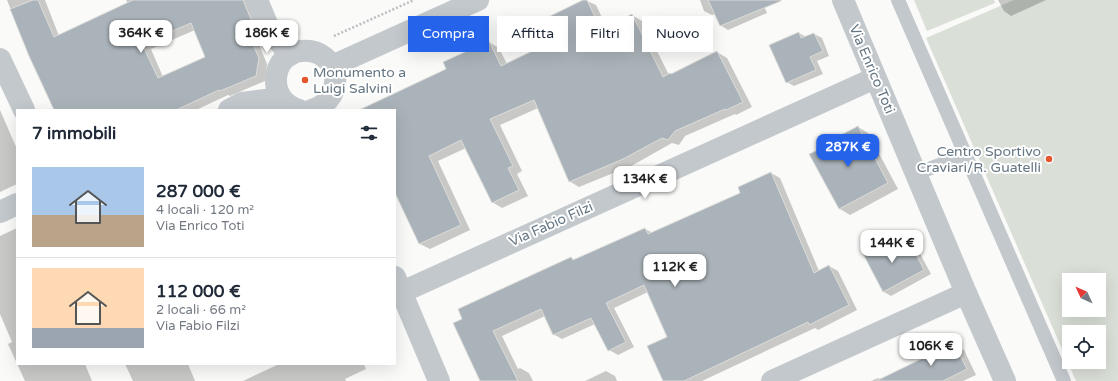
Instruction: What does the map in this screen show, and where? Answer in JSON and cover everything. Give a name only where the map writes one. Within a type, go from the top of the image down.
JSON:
[{"type":"street","points":[[257,0],[270,31],[299,53]]},
{"type":"street","points":[[332,66],[478,0]]},
{"type":"street","name":"Via Enrico Toti","points":[[843,0],[915,174],[1005,381]]},
{"type":"street","points":[[308,109],[286,104],[276,89],[275,81],[277,70],[282,62],[299,53],[318,53],[326,58],[332,66],[335,74],[336,82],[330,98],[325,104],[314,109]]},
{"type":"street","points":[[0,59],[24,109]]},
{"type":"street","name":"Via Fabio Filzi","points":[[398,284],[875,78]]},
{"type":"street","points":[[231,109],[242,103],[281,98]]},
{"type":"street","points":[[0,212],[16,204]]},
{"type":"street","points":[[398,284],[439,381]]},
{"type":"street","points":[[772,381],[966,293]]},
{"type":"lane","points":[[898,0],[1064,381]]},
{"type":"lane","points":[[915,174],[966,155]]},
{"type":"path","points":[[299,53],[414,0]]},
{"type":"shaded area","points":[[914,0],[994,0],[995,3],[927,31]]},
{"type":"shaded area","name":"Centro Sportivo Craviari/R. Guatelli","points":[[1014,0],[1118,0],[1118,381],[1076,381],[1071,369],[1106,369],[1106,325],[1062,325],[1062,349],[926,38]]},
{"type":"building","points":[[33,0],[38,0],[54,37],[133,0],[243,0],[253,24],[245,27],[259,58],[256,76],[220,91],[219,90],[178,109],[54,109],[29,56],[10,9]],"holes":[[[191,23],[205,57],[158,78],[142,44]]]},
{"type":"building","points":[[583,0],[587,0],[594,16],[576,16],[576,52],[634,52],[634,18],[642,34],[642,52],[651,52],[663,77],[717,51],[743,102],[675,131],[668,140],[662,138],[623,159],[569,182],[534,100],[490,119],[513,166],[508,168],[519,190],[492,203],[461,140],[429,156],[461,225],[419,244],[396,195],[396,109],[361,109],[446,69],[443,62],[465,52],[489,52],[489,41],[501,66],[530,52],[568,52],[568,16],[550,16]]},
{"type":"building","points":[[708,0],[781,0],[781,1],[720,26]]},
{"type":"building","points":[[799,32],[801,38],[814,33],[823,51],[810,57],[816,70],[786,83],[769,45]]},
{"type":"building","points":[[858,126],[888,183],[839,209],[809,154],[818,150],[817,148]]},
{"type":"building","points":[[771,172],[814,273],[829,265],[849,305],[809,325],[808,322],[684,381],[663,381],[647,346],[667,337],[644,285],[606,303],[626,342],[608,351],[591,318],[553,335],[541,309],[493,331],[518,381],[480,381],[453,323],[462,319],[458,309],[571,257],[573,260],[645,228],[648,234],[740,193],[738,187]]},
{"type":"building","points":[[883,238],[892,255],[911,244],[924,270],[883,292],[861,250]]},
{"type":"building","points":[[954,343],[967,369],[943,381],[876,381]]},
{"type":"place","name":"Monumento a Luigi Salvini","points":[[305,80]]},
{"type":"place","name":"Centro Sportivo Craviari/R. Guatelli","points":[[1049,159]]}]
